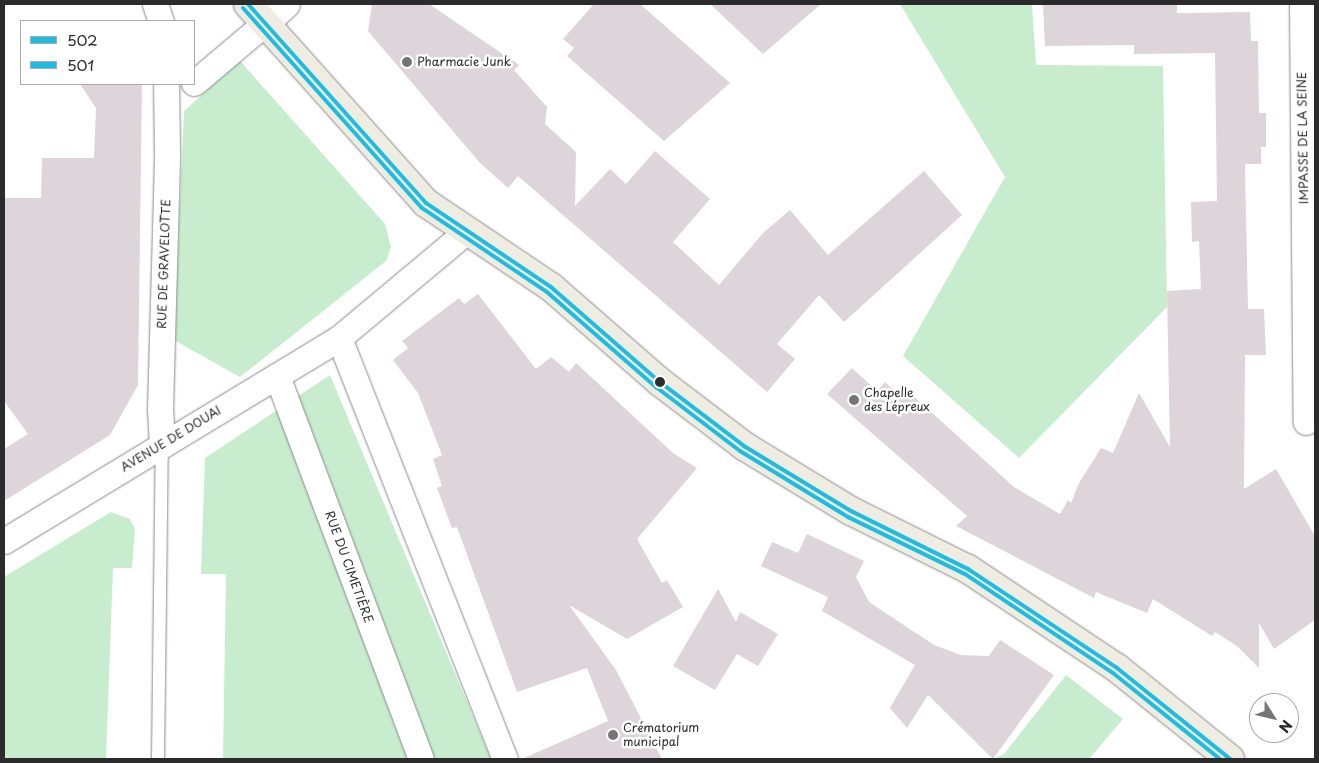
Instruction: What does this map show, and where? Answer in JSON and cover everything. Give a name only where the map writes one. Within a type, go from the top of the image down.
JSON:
[{"type":"main road","points":[[257,14],[426,203],[551,287],[660,382],[744,446],[851,511],[968,569],[1117,668],[1230,759]]},
{"type":"street","points":[[155,4],[161,20]]},
{"type":"street","points":[[195,83],[257,14],[286,4]]},
{"type":"street","name":"IMPASSE DE LA SEINE","points":[[1302,4],[1306,422]]},
{"type":"street","points":[[167,94],[191,85]]},
{"type":"street","name":"RUE DE GRAVELOTTE","points":[[162,445],[160,410],[167,94]]},
{"type":"street","name":"AVENUE DE DOUAI","points":[[4,541],[339,338],[468,230]]},
{"type":"street","points":[[339,338],[505,759]]},
{"type":"street","name":"RUE DU CIMETIÈRE","points":[[277,376],[420,759]]},
{"type":"lane","points":[[158,759],[162,445]]},
{"type":"green space","points":[[900,4],[1032,4],[1036,65],[1163,66],[1167,307],[1019,458],[903,356],[1005,177]]},
{"type":"green space","points":[[240,61],[385,224],[391,247],[386,261],[240,377],[174,340],[184,111]]},
{"type":"green space","points":[[330,375],[491,759],[223,759],[226,574],[201,574],[205,458]]},
{"type":"green space","points":[[111,512],[130,519],[135,529],[132,568],[113,568],[106,759],[4,759],[4,577]]},
{"type":"green space","points":[[1066,675],[1123,719],[1089,759],[993,759],[1004,754]]},
{"type":"building","points":[[372,4],[429,4],[519,65],[514,70],[547,107],[545,124],[576,152],[575,206],[610,169],[626,184],[655,151],[710,199],[673,242],[719,285],[763,233],[790,210],[828,255],[924,171],[962,215],[844,322],[819,295],[777,344],[795,359],[767,392],[518,176],[508,188],[480,163],[368,31]]},
{"type":"building","points":[[594,4],[640,4],[730,83],[664,141],[567,56],[574,48],[563,39]]},
{"type":"building","points":[[710,4],[821,4],[763,54]]},
{"type":"building","points":[[1043,4],[1177,4],[1177,13],[1250,12],[1251,41],[1258,41],[1259,113],[1266,113],[1266,147],[1261,147],[1261,164],[1245,164],[1248,309],[1264,309],[1266,355],[1245,355],[1244,489],[1276,469],[1315,536],[1315,620],[1274,649],[1259,623],[1259,668],[1237,646],[1215,632],[1212,636],[1153,599],[1147,613],[1096,592],[1094,598],[956,526],[967,516],[827,394],[852,368],[877,391],[885,382],[903,399],[909,392],[1014,487],[1060,514],[1068,500],[1071,503],[1079,483],[1101,448],[1113,453],[1139,393],[1170,447],[1167,291],[1201,289],[1199,241],[1192,242],[1191,202],[1217,201],[1215,53],[1134,54],[1134,45],[1045,46]]},
{"type":"building","points":[[81,85],[142,85],[138,385],[110,435],[4,501],[4,449],[28,434],[4,401],[4,198],[41,198],[42,158],[94,158],[96,108]]},
{"type":"building","points":[[478,294],[536,369],[551,357],[569,372],[576,363],[673,453],[697,468],[637,539],[662,583],[667,580],[683,607],[627,639],[569,605],[616,670],[662,759],[522,759],[608,721],[587,668],[517,692],[457,527],[452,528],[437,488],[442,486],[433,459],[442,455],[418,393],[393,360],[408,348],[402,341],[459,298],[464,304]]},
{"type":"building","points":[[807,534],[864,561],[856,577],[869,602],[934,645],[961,655],[989,656],[1000,640],[1054,675],[993,759],[928,695],[907,728],[890,708],[915,665],[822,611],[828,597],[761,566],[772,542],[798,553]]},
{"type":"building","points":[[718,589],[736,622],[740,612],[778,634],[758,666],[737,654],[715,690],[673,666]]},
{"type":"transit line","name":"502","points":[[248,4],[426,203],[551,287],[660,382],[744,446],[851,511],[968,569],[1117,668],[1230,759]]},
{"type":"transit line","name":"501","points":[[243,8],[422,208],[547,292],[656,387],[740,451],[848,517],[965,574],[1113,673],[1220,759]]},
{"type":"place","name":"Pharmacie Junk","points":[[407,62]]},
{"type":"place","name":"Chapelle des Lépreux","points":[[854,400]]},
{"type":"place","name":"Crématorium municipal","points":[[613,735]]}]
